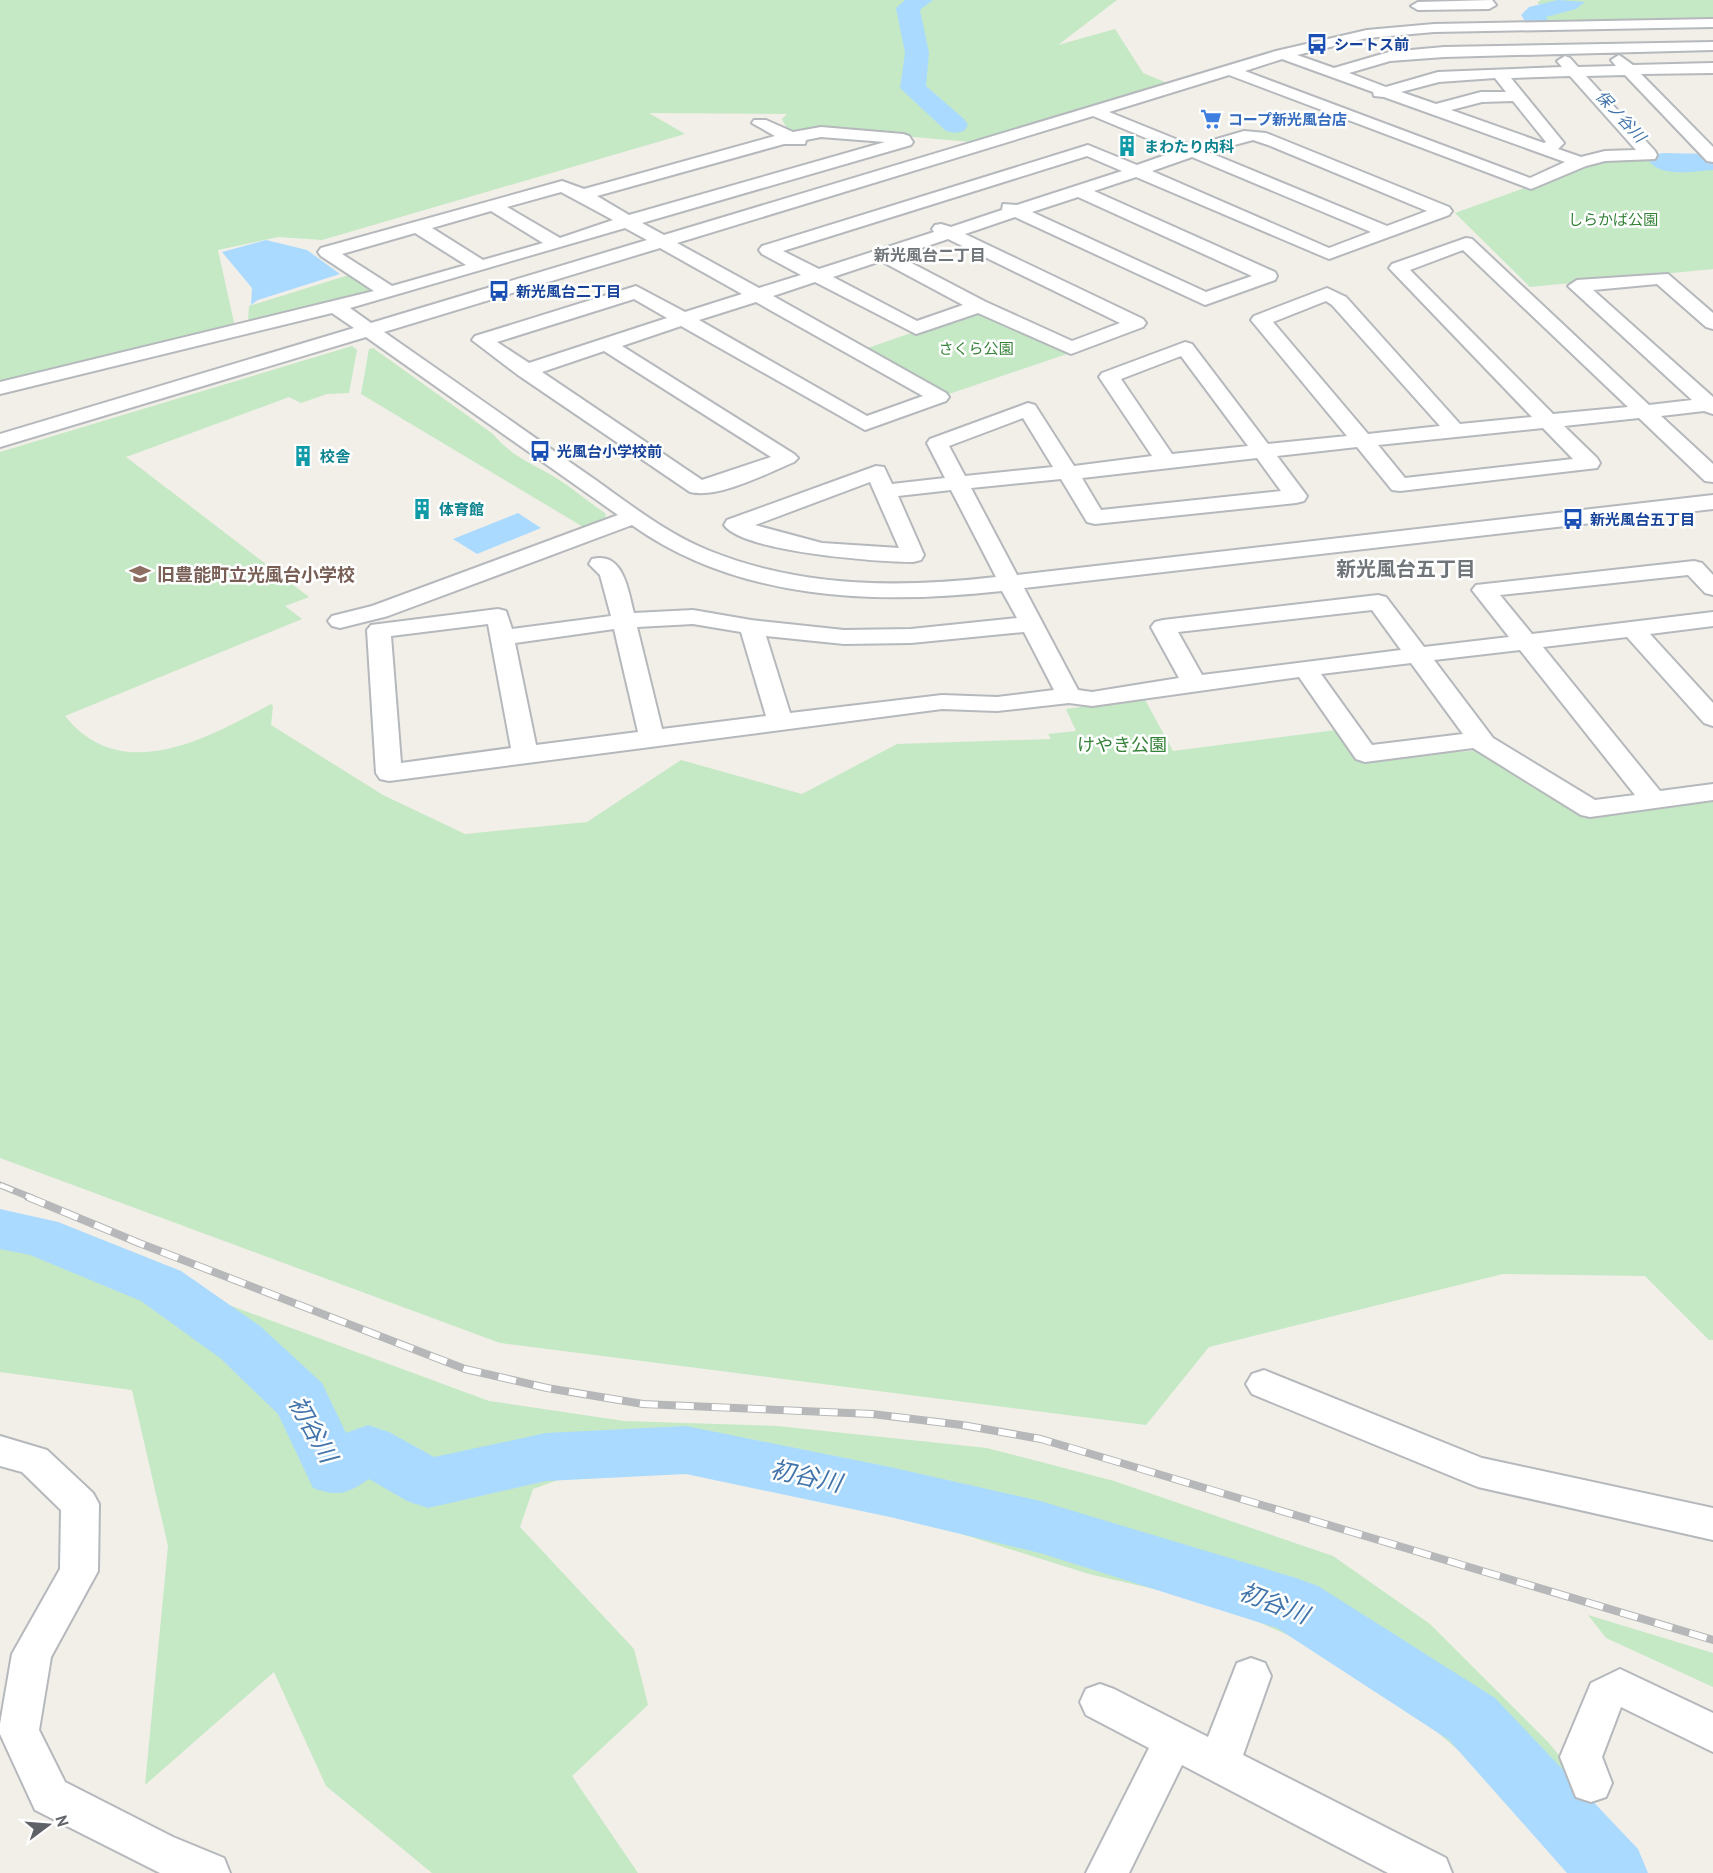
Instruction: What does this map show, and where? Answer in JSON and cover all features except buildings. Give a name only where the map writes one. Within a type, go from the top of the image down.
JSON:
[{"type":"street","points":[[1414,3],[1489,5],[1483,0]]},
{"type":"street","points":[[1414,3],[1434,28]]},
{"type":"street","points":[[0,441],[1281,54],[1367,34],[1434,28],[1713,24]]},
{"type":"street","points":[[1229,70],[1531,184],[1580,162],[1605,156],[1649,155],[1534,26]]},
{"type":"street","points":[[1333,73],[1389,57],[1444,52],[1713,46]]},
{"type":"street","points":[[1607,48],[1713,157]]},
{"type":"street","points":[[1281,54],[1580,162]]},
{"type":"street","points":[[1332,108],[1438,77],[1499,73],[1707,68],[1713,81]]},
{"type":"street","points":[[1499,73],[1556,143],[1546,149]]},
{"type":"street","points":[[1437,109],[1481,97],[1517,96]]},
{"type":"street","points":[[1094,111],[1387,232]]},
{"type":"street","points":[[760,123],[874,177]]},
{"type":"street","points":[[0,388],[389,293],[837,159],[905,142],[903,139],[821,132],[782,140],[583,195]]},
{"type":"street","points":[[525,371],[683,318],[758,295],[816,276],[883,255],[1137,172],[1194,152],[1252,134],[1443,211],[1329,254],[1137,172],[1088,150],[768,250],[816,276],[916,328],[979,306]]},
{"type":"street","points":[[389,293],[327,252],[562,186],[583,195],[939,397],[865,424],[636,292],[482,340],[698,487],[717,484],[787,458],[606,344]]},
{"type":"street","points":[[966,188],[1205,299],[1268,276],[1079,191]]},
{"type":"street","points":[[492,205],[558,244]]},
{"type":"street","points":[[883,255],[979,306],[1071,348],[1136,323],[900,209]]},
{"type":"street","points":[[417,226],[480,266]]},
{"type":"street","points":[[1455,431],[1339,301],[1328,294],[1261,320],[1400,485],[1589,463],[1398,268],[1466,243],[1713,476]]},
{"type":"street","points":[[1712,406],[1577,286],[1661,278],[1713,323]]},
{"type":"street","points":[[336,307],[670,542],[708,561],[793,584],[901,592],[1009,583],[1713,502]]},
{"type":"street","points":[[0,405],[238,337],[251,328]]},
{"type":"street","points":[[1069,696],[937,443],[1028,409],[1095,517],[1296,496],[1185,348],[1109,377],[1166,461]]},
{"type":"street","points":[[884,491],[1066,472],[1086,472],[1166,461],[1644,411],[1712,406]]},
{"type":"street","points":[[876,472],[884,491],[913,555],[864,556],[817,551],[770,539],[735,525],[876,472]]},
{"type":"street","points":[[340,621],[380,611],[634,517]]},
{"type":"street","points":[[600,564],[611,572],[652,739]]},
{"type":"street","points":[[1653,800],[1484,590],[1694,568],[1713,588]]},
{"type":"street","points":[[1195,685],[1163,627],[1378,602],[1481,739],[1590,808],[1713,792]]},
{"type":"street","points":[[525,754],[498,616],[379,630],[389,773],[942,702],[997,704],[1069,696],[1092,699],[1195,685],[1222,679],[1418,657],[1713,619]]},
{"type":"street","points":[[503,637],[624,621],[693,616],[751,627],[844,637],[911,636],[1032,624]]},
{"type":"street","points":[[751,627],[780,722]]},
{"type":"street","points":[[1634,630],[1713,718]]},
{"type":"street","points":[[1306,670],[1365,754],[1481,739]]},
{"type":"street","points":[[1264,1384],[1478,1472],[1713,1524]]},
{"type":"street","points":[[4,1459],[34,1461],[80,1504],[79,1571],[32,1654],[19,1731],[50,1796],[158,1851],[209,1873]]},
{"type":"street","points":[[1219,1764],[1251,1676]]},
{"type":"street","points":[[1591,1783],[1581,1757],[1605,1696],[1620,1687],[1713,1733]]},
{"type":"street","points":[[1100,1702],[1431,1873]]},
{"type":"street","points":[[1107,1873],[1174,1740]]},
{"type":"green space","points":[[0,0],[1117,0],[1058,45],[1115,29],[1143,73],[1167,83],[971,142],[823,129],[801,135],[786,127],[782,119],[787,114],[649,113],[685,134],[322,240],[278,237],[218,250],[235,327],[0,381]]},
{"type":"green space","points":[[1541,0],[1713,0],[1713,20],[1544,22],[1540,13],[1573,4],[1569,2],[1546,7],[1537,3]]},
{"type":"green space","name":"しらかば公園","points":[[1653,157],[1668,164],[1713,163],[1713,269],[1530,287],[1455,213],[1603,160]]},
{"type":"green space","points":[[352,274],[375,290],[371,295],[248,323],[249,306]]},
{"type":"green space","name":"さくら公園","points":[[974,311],[985,312],[1067,354],[946,395],[865,349]]},
{"type":"green space","name":"けやき公園","points":[[352,346],[357,350],[349,393],[327,394],[301,403],[289,397],[126,457],[309,597],[285,606],[302,619],[65,716],[88,737],[112,749],[139,752],[166,749],[220,730],[271,704],[273,706],[271,725],[383,795],[465,834],[587,822],[681,760],[802,794],[897,744],[1051,739],[1048,734],[1076,731],[1066,709],[1144,698],[1173,751],[1336,730],[1357,760],[1482,750],[1583,817],[1713,799],[1713,1340],[1709,1340],[1645,1276],[1503,1274],[1209,1347],[1146,1425],[500,1343],[0,1158],[0,452]]},
{"type":"green space","points":[[373,348],[493,434],[513,453],[560,480],[606,514],[604,521],[585,528],[361,394],[369,349]]},
{"type":"green space","points":[[0,1209],[172,1284],[489,1401],[624,1421],[777,1426],[987,1448],[1114,1481],[1333,1556],[1430,1624],[1548,1742],[1583,1784],[1551,1840],[1500,1786],[1436,1731],[1312,1646],[1219,1604],[1089,1574],[930,1524],[831,1488],[694,1463],[602,1464],[533,1489],[520,1527],[634,1649],[648,1705],[572,1776],[638,1873],[432,1873],[326,1786],[274,1672],[145,1785],[168,1546],[132,1390],[0,1372]]},
{"type":"green space","points":[[1588,1615],[1713,1653],[1713,1687],[1606,1638]]},
{"type":"water","points":[[266,240],[307,250],[340,274],[258,300],[251,305],[252,288],[222,252]]},
{"type":"water","points":[[518,513],[541,528],[477,554],[453,539]]},
{"type":"waterway","points":[[921,0],[908,8],[917,53],[913,88],[955,125]]},
{"type":"waterway","name":"保ノ谷川","points":[[1537,22],[1533,15],[1542,10],[1573,2],[1571,0]]},
{"type":"waterway","name":"保ノ谷川","points":[[1663,161],[1669,163],[1713,162]]},
{"type":"waterway","name":"初谷川","points":[[0,1229],[39,1236],[161,1286],[240,1342],[301,1399],[334,1471],[368,1449],[428,1483],[546,1457],[686,1450],[890,1492],[1040,1527],[1296,1606],[1472,1719],[1613,1873]]},
{"type":"railway","points":[[0,1185],[32,1198]]},
{"type":"railway","points":[[28,1197],[139,1243],[465,1369],[547,1388],[643,1404],[872,1414],[962,1425],[1041,1439],[1713,1640]]},
{"type":"place","name":"シートス前","points":[[1317,44]]},
{"type":"place","name":"コープ新光風台店","points":[[1211,119]]},
{"type":"place","name":"まわたり内科","points":[[1127,146]]},
{"type":"place","name":"新光風台二丁目","points":[[499,291]]},
{"type":"place","name":"光風台小学校前","points":[[540,451]]},
{"type":"place","name":"校舎","points":[[303,456]]},
{"type":"place","name":"体育館","points":[[422,509]]},
{"type":"place","name":"新光風台五丁目","points":[[1573,519]]},
{"type":"place","name":"旧豊能町立光風台小学校","points":[[140,574]]},
{"type":"district","name":"新光風台二丁目","points":[[930,255]]},
{"type":"district","name":"新光風台五丁目","points":[[1406,569]]}]
